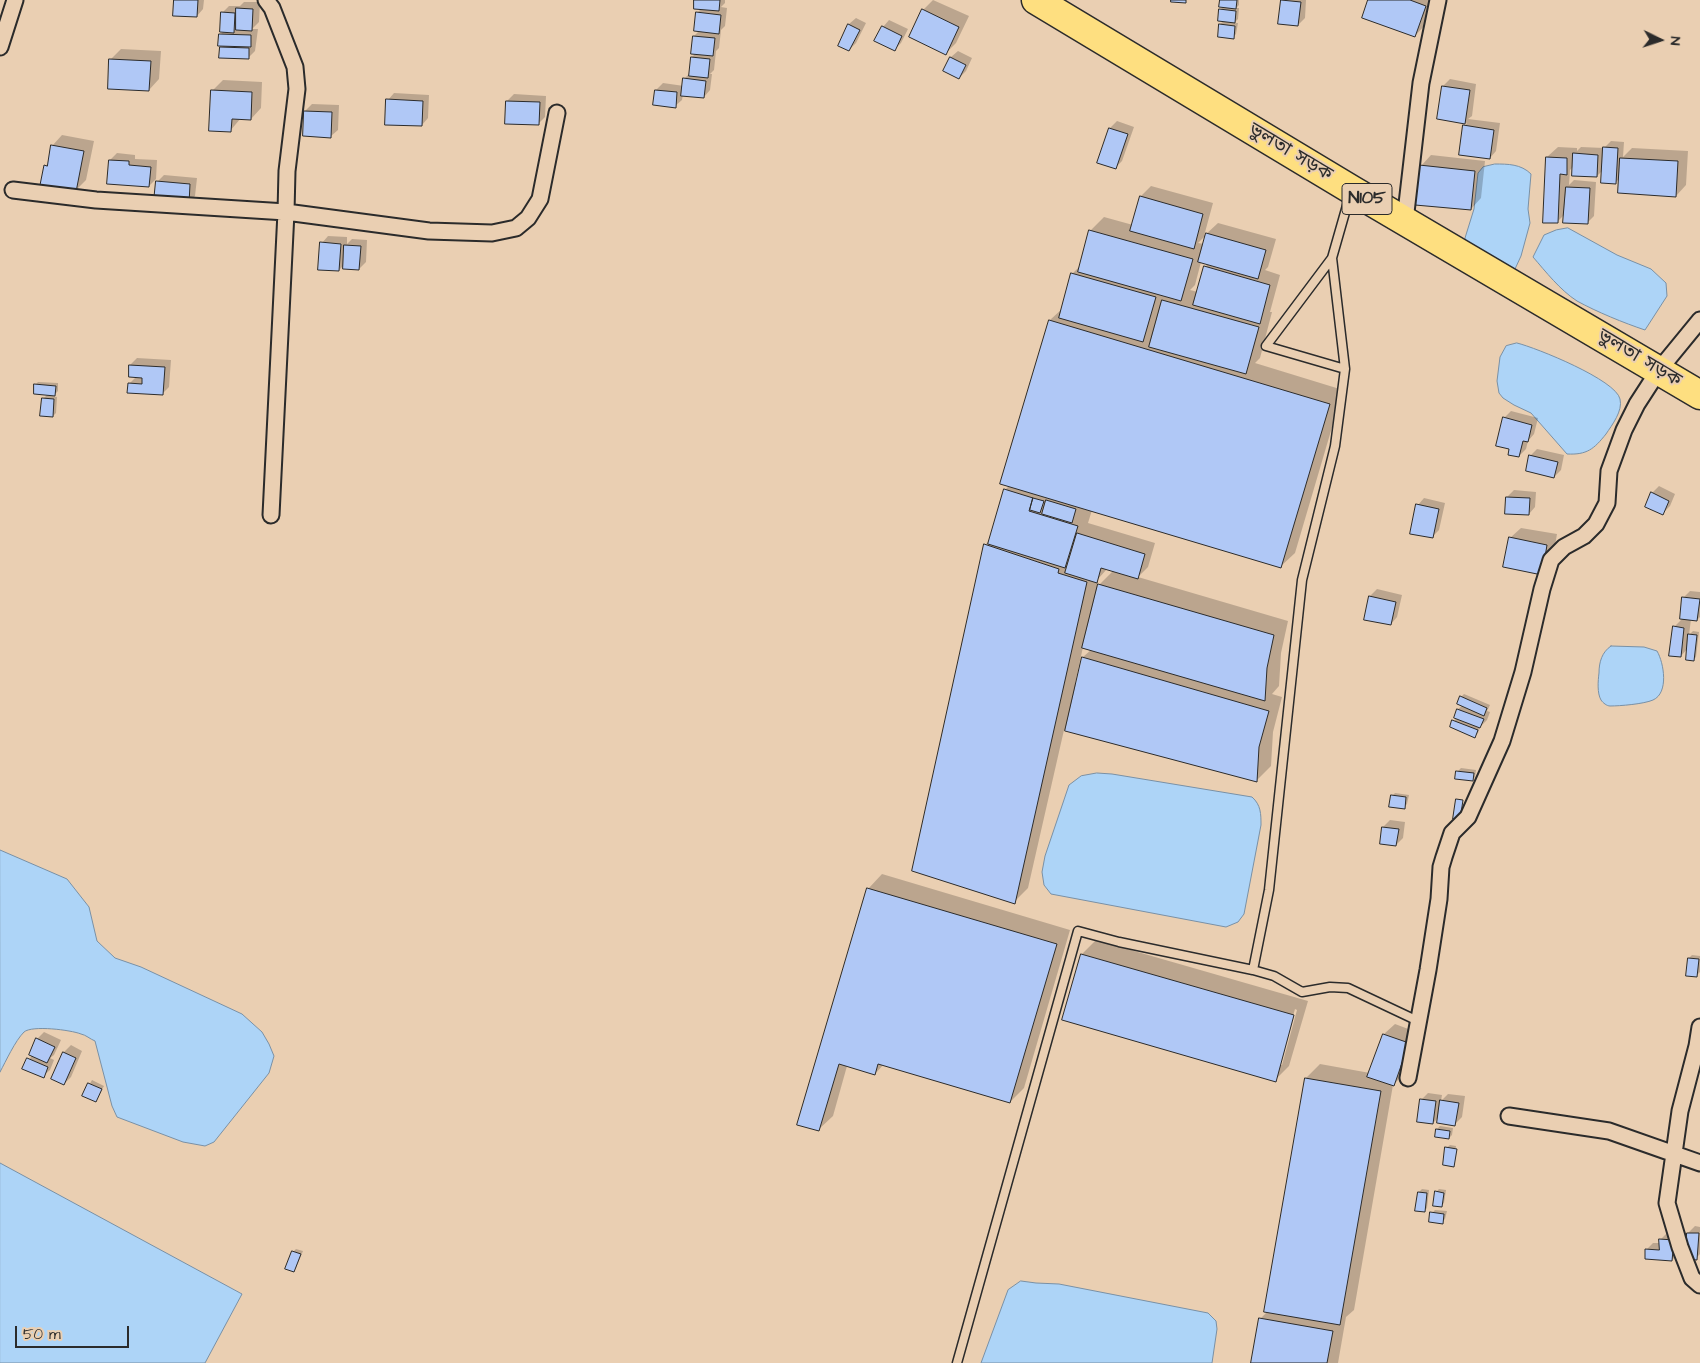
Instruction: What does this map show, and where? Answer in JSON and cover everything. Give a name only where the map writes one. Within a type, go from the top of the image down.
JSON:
[{"type":"highway","name":"ভুলতা সড়ক","points":[[1036,0],[1352,190],[1700,395]]},
{"type":"street","points":[[0,47],[15,0]]},
{"type":"street","points":[[266,0],[272,8],[295,67],[297,88],[287,171],[271,515]]},
{"type":"street","points":[[1405,221],[1421,83],[1438,0]]},
{"type":"street","points":[[13,190],[96,200],[286,212],[429,231],[492,233],[516,228],[528,218],[540,199],[557,113]]},
{"type":"street","points":[[1408,1078],[1428,970],[1439,899],[1441,867],[1452,833],[1468,817],[1502,741],[1523,672],[1542,589],[1551,560],[1564,547],[1584,536],[1596,524],[1607,503],[1609,471],[1624,430],[1637,404],[1659,370],[1700,320]]},
{"type":"street","points":[[1700,1027],[1680,1111],[1667,1203],[1680,1247],[1692,1278],[1700,1285]]},
{"type":"street","points":[[1509,1116],[1609,1131],[1700,1163]]},
{"type":"lane","points":[[1345,368],[1266,346],[1332,258],[1352,190]]},
{"type":"lane","points":[[1253,970],[1268,890],[1302,580],[1335,446],[1345,368],[1332,258]]},
{"type":"lane","points":[[957,1363],[1078,931],[1119,942],[1253,970],[1274,976],[1302,992],[1330,987],[1348,988],[1418,1021]]},
{"type":"water","points":[[1495,164],[1519,166],[1531,174],[1528,209],[1530,223],[1521,256],[1515,269],[1509,271],[1466,244],[1465,238],[1474,209],[1478,173],[1483,167]]},
{"type":"water","points":[[1568,228],[1617,255],[1651,269],[1666,283],[1667,296],[1645,330],[1577,301],[1548,275],[1533,257],[1544,235]]},
{"type":"water","points":[[1517,343],[1541,351],[1591,374],[1615,391],[1621,404],[1618,413],[1606,434],[1590,450],[1567,454],[1531,413],[1514,405],[1499,393],[1497,381],[1500,357],[1506,346]]},
{"type":"water","points":[[1611,646],[1644,647],[1657,651],[1662,663],[1664,677],[1658,696],[1649,701],[1610,706],[1601,700],[1598,690],[1600,665],[1603,654]]},
{"type":"water","points":[[1097,773],[1252,797],[1255,800],[1260,810],[1261,825],[1244,914],[1238,922],[1226,927],[1051,894],[1044,885],[1042,872],[1045,856],[1069,785],[1081,776]]},
{"type":"water","points":[[0,850],[67,879],[89,907],[97,941],[115,958],[141,967],[242,1014],[262,1032],[274,1056],[269,1073],[214,1142],[205,1146],[183,1142],[117,1117],[112,1106],[95,1041],[83,1035],[52,1029],[28,1030],[17,1040],[0,1072]]},
{"type":"water","points":[[0,1163],[242,1294],[205,1363],[0,1363]]},
{"type":"water","points":[[1021,1281],[1059,1284],[1208,1313],[1216,1321],[1217,1329],[1212,1363],[981,1363],[1008,1290]]},
{"type":"building","points":[[174,0],[198,0],[197,17],[173,16]]},
{"type":"building","points":[[694,0],[720,0],[719,11],[694,9]]},
{"type":"building","points":[[1171,0],[1186,0],[1186,3],[1171,2]]},
{"type":"building","points":[[1220,0],[1237,0],[1236,9],[1219,7]]},
{"type":"building","points":[[1281,0],[1301,2],[1298,26],[1278,24]]},
{"type":"building","points":[[1368,0],[1410,0],[1426,6],[1415,37],[1362,18]]},
{"type":"building","points":[[236,8],[253,9],[252,31],[236,30]]},
{"type":"building","points":[[922,9],[959,27],[946,55],[909,37]]},
{"type":"building","points":[[1219,9],[1236,11],[1235,23],[1218,21]]},
{"type":"building","points":[[221,12],[235,13],[234,33],[220,32]]},
{"type":"building","points":[[696,12],[721,15],[719,34],[694,31]]},
{"type":"building","points":[[848,24],[860,30],[849,51],[838,46]]},
{"type":"building","points":[[1219,24],[1235,26],[1234,39],[1218,37]]},
{"type":"building","points":[[882,26],[902,36],[895,51],[874,41]]},
{"type":"building","points":[[219,34],[251,35],[251,47],[218,46]]},
{"type":"building","points":[[693,36],[715,38],[713,56],[691,54]]},
{"type":"building","points":[[220,47],[249,48],[249,59],[219,58]]},
{"type":"building","points":[[691,57],[710,59],[708,78],[689,76]]},
{"type":"building","points":[[950,57],[966,65],[959,79],[943,71]]},
{"type":"building","points":[[109,59],[151,61],[149,91],[108,89]]},
{"type":"building","points":[[683,78],[706,81],[704,98],[681,96]]},
{"type":"building","points":[[1442,86],[1470,90],[1465,124],[1437,119]]},
{"type":"building","points":[[211,90],[252,92],[251,120],[232,119],[231,132],[209,131]]},
{"type":"building","points":[[655,90],[677,92],[676,108],[653,105]]},
{"type":"building","points":[[386,99],[423,101],[422,126],[385,125]]},
{"type":"building","points":[[506,101],[540,102],[539,125],[505,124]]},
{"type":"building","points":[[304,111],[332,112],[331,138],[303,136]]},
{"type":"building","points":[[1463,125],[1494,130],[1490,159],[1459,155]]},
{"type":"building","points":[[1109,128],[1128,134],[1116,169],[1097,163]]},
{"type":"building","points":[[51,145],[84,151],[76,192],[40,185],[44,165],[47,166]]},
{"type":"building","points":[[1603,147],[1618,148],[1616,184],[1601,183]]},
{"type":"building","points":[[1573,153],[1598,155],[1597,177],[1572,176]]},
{"type":"building","points":[[1546,157],[1567,158],[1567,175],[1560,174],[1558,223],[1543,223]]},
{"type":"building","points":[[1620,158],[1678,161],[1676,197],[1618,193]]},
{"type":"building","points":[[109,160],[129,161],[129,165],[151,167],[149,187],[107,184]]},
{"type":"building","points":[[1419,165],[1475,171],[1471,210],[1415,205]]},
{"type":"building","points":[[156,181],[190,184],[189,204],[154,201]]},
{"type":"building","points":[[1566,187],[1590,188],[1588,224],[1563,223]]},
{"type":"building","points":[[1140,196],[1203,214],[1194,249],[1130,231]]},
{"type":"building","points":[[1089,230],[1193,259],[1181,301],[1078,272]]},
{"type":"building","points":[[1206,233],[1266,250],[1258,279],[1198,262]]},
{"type":"building","points":[[320,242],[341,244],[339,271],[318,270]]},
{"type":"building","points":[[344,245],[361,246],[359,270],[343,269]]},
{"type":"building","points":[[1204,266],[1270,285],[1260,324],[1193,305]]},
{"type":"building","points":[[1071,273],[1156,297],[1143,342],[1059,318]]},
{"type":"building","points":[[1162,300],[1259,327],[1246,374],[1149,347]]},
{"type":"building","points":[[1049,320],[1330,404],[1281,568],[1000,484]]},
{"type":"building","points":[[129,365],[165,367],[163,395],[127,393],[128,383],[142,384],[142,378],[129,377]]},
{"type":"building","points":[[34,384],[56,386],[55,396],[34,394]]},
{"type":"building","points":[[42,398],[54,399],[53,417],[40,416]]},
{"type":"building","points":[[1503,417],[1532,425],[1528,442],[1523,441],[1519,457],[1508,455],[1509,449],[1496,446]]},
{"type":"building","points":[[1529,455],[1558,462],[1554,478],[1526,471]]},
{"type":"building","points":[[1004,489],[1033,498],[1029,511],[1078,526],[1065,568],[988,544]]},
{"type":"building","points":[[1651,492],[1669,501],[1663,515],[1645,507]]},
{"type":"building","points":[[1506,497],[1530,498],[1529,515],[1505,514]]},
{"type":"building","points":[[1033,498],[1044,501],[1040,513],[1030,510]]},
{"type":"building","points":[[1046,500],[1076,509],[1072,523],[1042,514]]},
{"type":"building","points":[[1416,504],[1439,509],[1433,538],[1410,534]]},
{"type":"building","points":[[1077,533],[1145,554],[1138,579],[1101,568],[1097,583],[1065,573]]},
{"type":"building","points":[[1509,537],[1547,545],[1542,575],[1503,567]]},
{"type":"building","points":[[984,544],[1059,569],[1058,573],[1087,582],[1015,904],[912,871]]},
{"type":"building","points":[[1098,584],[1274,635],[1267,668],[1265,701],[1082,648]]},
{"type":"building","points":[[1369,596],[1396,602],[1391,625],[1364,620]]},
{"type":"building","points":[[1682,597],[1700,599],[1697,621],[1680,619]]},
{"type":"building","points":[[1673,626],[1684,628],[1681,657],[1669,656]]},
{"type":"building","points":[[1688,634],[1697,635],[1694,661],[1686,660]]},
{"type":"building","points":[[1082,657],[1269,711],[1259,747],[1257,782],[1065,731]]},
{"type":"building","points":[[1460,696],[1487,708],[1484,716],[1457,704]]},
{"type":"building","points":[[1457,709],[1484,719],[1480,728],[1454,718]]},
{"type":"building","points":[[1452,720],[1478,730],[1475,738],[1450,727]]},
{"type":"building","points":[[1456,771],[1474,773],[1473,781],[1455,779]]},
{"type":"building","points":[[1391,795],[1406,797],[1405,809],[1389,807]]},
{"type":"building","points":[[1456,799],[1463,800],[1460,820],[1453,819]]},
{"type":"building","points":[[1382,827],[1399,829],[1396,846],[1380,844]]},
{"type":"building","points":[[867,888],[1057,944],[1010,1103],[878,1064],[875,1075],[839,1064],[819,1131],[797,1125]]},
{"type":"building","points":[[1081,954],[1294,1015],[1276,1082],[1062,1020]]},
{"type":"building","points":[[1688,958],[1699,959],[1697,977],[1686,976]]},
{"type":"building","points":[[1383,1034],[1409,1043],[1394,1086],[1367,1077]]},
{"type":"building","points":[[36,1038],[55,1047],[47,1063],[29,1055]]},
{"type":"building","points":[[63,1052],[76,1058],[64,1085],[51,1079]]},
{"type":"building","points":[[27,1058],[48,1067],[44,1078],[22,1069]]},
{"type":"building","points":[[1305,1078],[1381,1091],[1340,1325],[1264,1312]]},
{"type":"building","points":[[88,1083],[102,1089],[96,1102],[82,1096]]},
{"type":"building","points":[[1420,1099],[1436,1101],[1433,1124],[1417,1122]]},
{"type":"building","points":[[1440,1100],[1459,1103],[1455,1126],[1437,1123]]},
{"type":"building","points":[[1436,1129],[1450,1131],[1449,1139],[1435,1137]]},
{"type":"building","points":[[1445,1147],[1457,1149],[1454,1167],[1443,1165]]},
{"type":"building","points":[[1435,1191],[1444,1193],[1442,1207],[1433,1206]]},
{"type":"building","points":[[1418,1192],[1427,1193],[1425,1212],[1415,1211]]},
{"type":"building","points":[[1430,1212],[1444,1214],[1443,1224],[1429,1222]]},
{"type":"building","points":[[1687,1233],[1699,1233],[1697,1260],[1685,1259]]},
{"type":"building","points":[[1659,1239],[1674,1240],[1672,1261],[1645,1259],[1645,1249],[1659,1250]]},
{"type":"building","points":[[292,1251],[301,1254],[294,1272],[285,1269]]},
{"type":"building","points":[[1259,1318],[1333,1331],[1327,1363],[1251,1363]]}]
